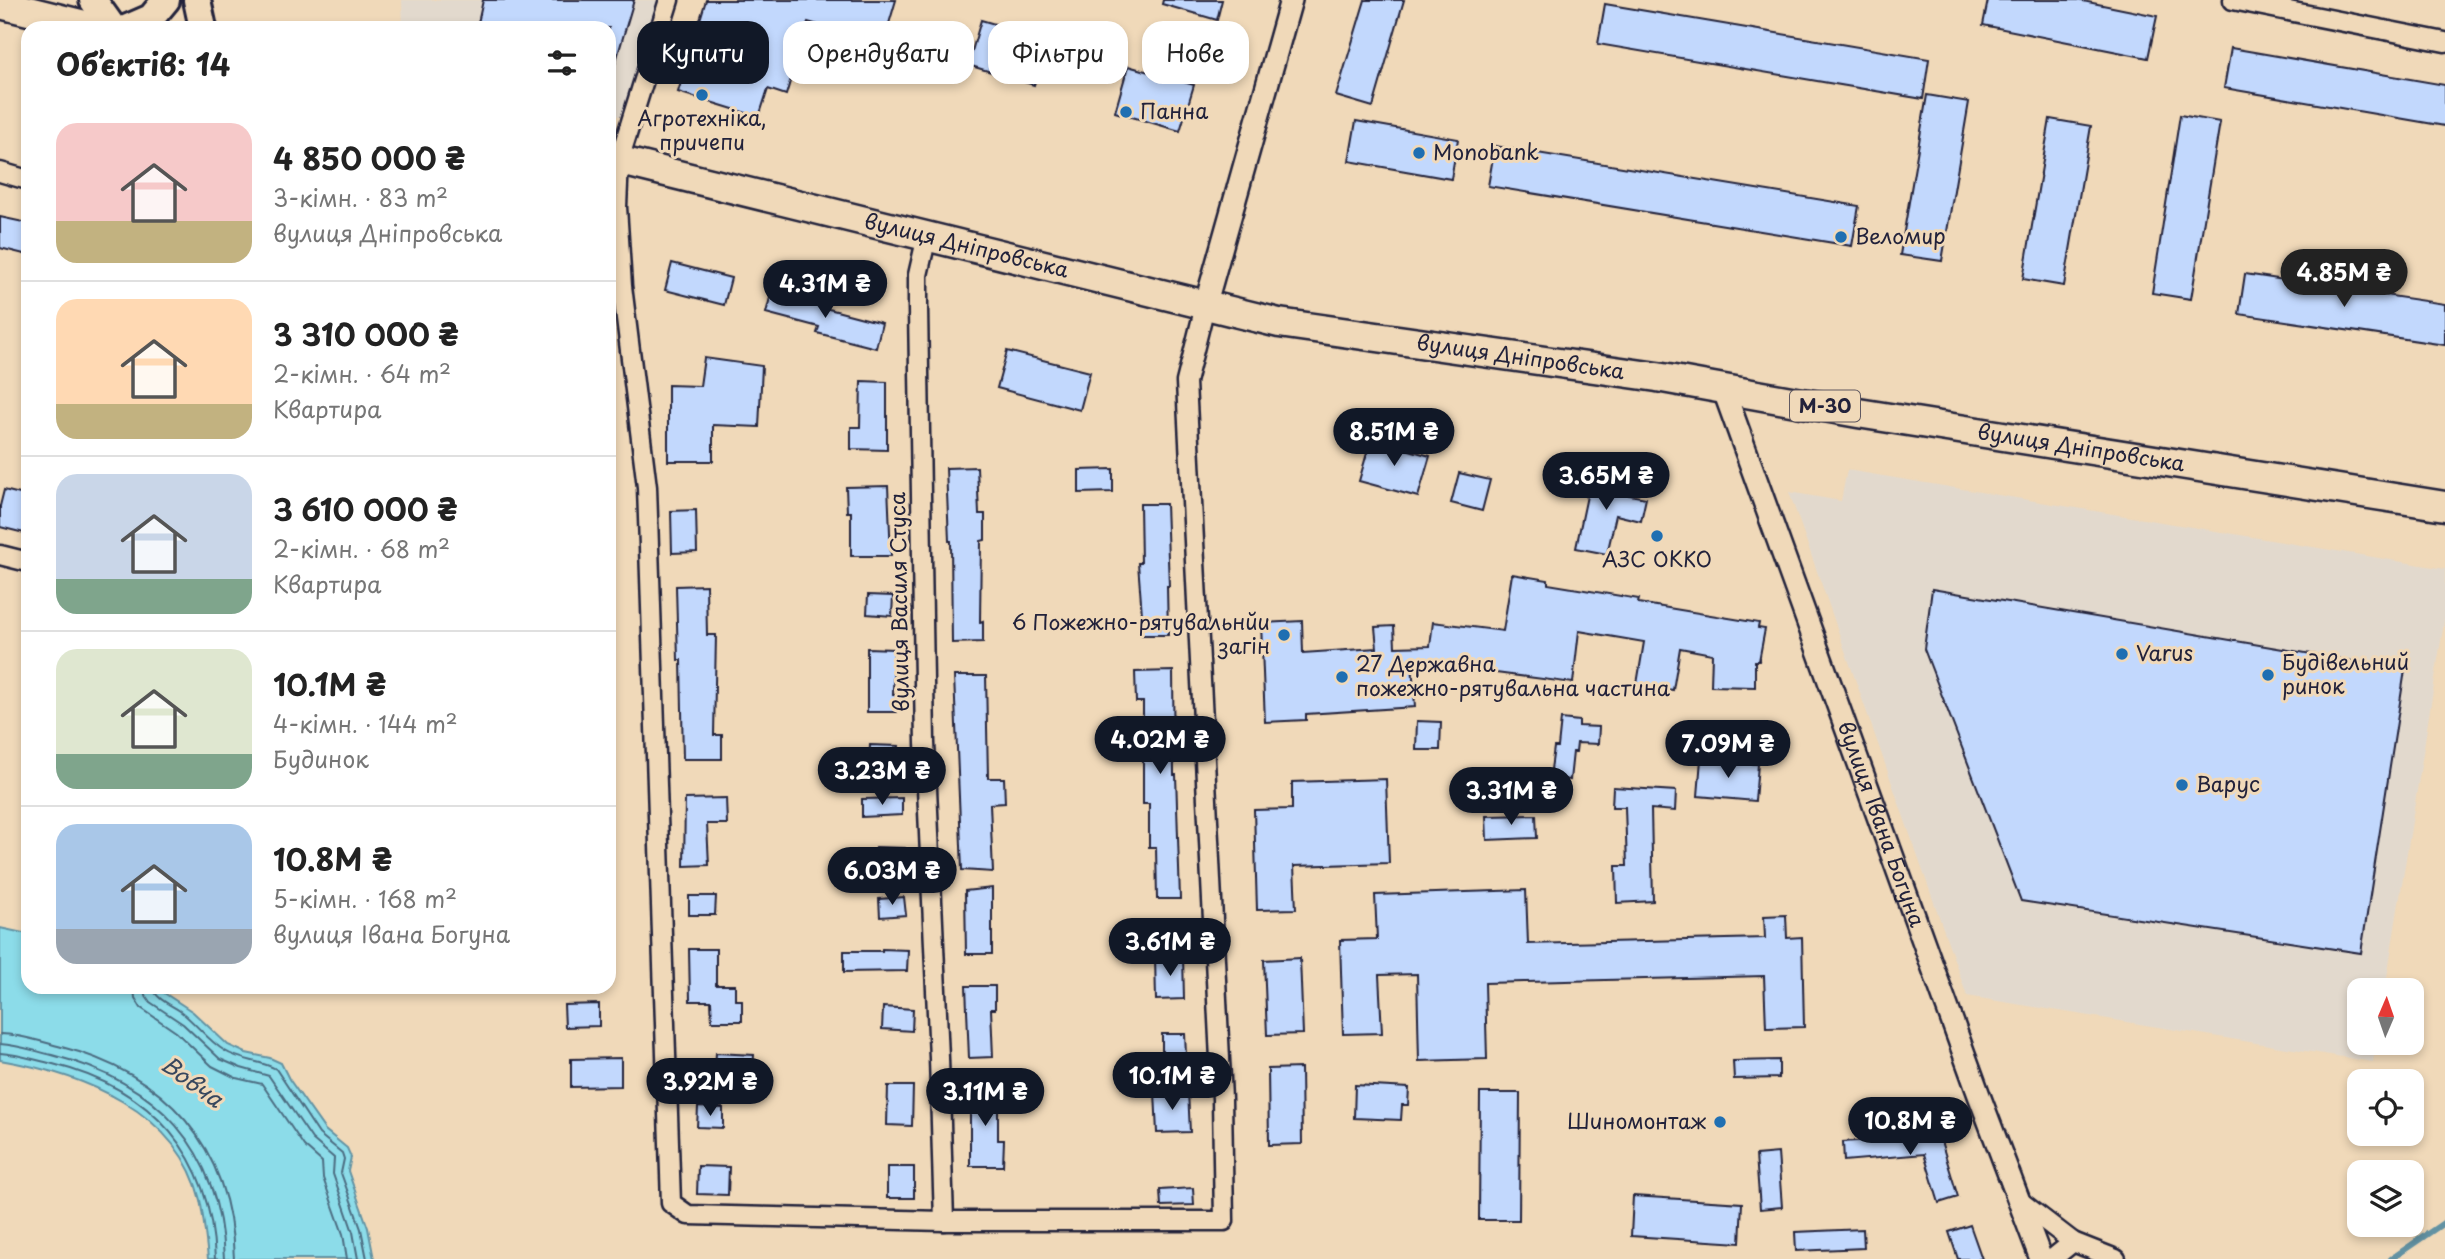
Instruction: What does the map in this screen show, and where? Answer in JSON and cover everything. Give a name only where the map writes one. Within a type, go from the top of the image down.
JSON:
[{"type":"highway","points":[[0,4],[69,21]]},
{"type":"highway","name":"вулиця Дніпровська","points":[[616,159],[1279,323],[1723,388],[2445,506]]},
{"type":"main road","points":[[93,0],[108,21]]},
{"type":"main road","points":[[144,21],[151,18],[166,0]]},
{"type":"main road","points":[[197,0],[202,21]]},
{"type":"street","points":[[616,153],[668,0]]},
{"type":"street","points":[[616,295],[647,487],[671,1203],[688,1215],[944,1221],[1224,1221],[1222,1086],[1186,382],[1291,0]]},
{"type":"street","points":[[2233,0],[2445,42]]},
{"type":"street","points":[[0,172],[21,178]]},
{"type":"street","points":[[616,191],[616,248]]},
{"type":"street","name":"вулиця Василя Стуса","points":[[927,236],[918,275],[925,743],[944,1221]]},
{"type":"street","name":"вулиця Івана Богуна","points":[[1723,388],[2041,1259]]},
{"type":"street","points":[[0,555],[21,560]]},
{"type":"street","points":[[2017,1199],[2074,1242],[2116,1259]]},
{"type":"street","points":[[2052,1259],[2074,1242]]},
{"type":"shaded area","points":[[402,0],[662,0],[655,21],[637,21],[637,77],[624,117],[616,115],[616,21],[403,21]]},
{"type":"shaded area","points":[[1847,470],[2445,569],[2445,616],[2387,978],[2347,978],[2347,1055],[2374,1055],[2373,1062],[1967,996],[1789,492],[1841,501]]},
{"type":"water","name":"Вовча","points":[[0,928],[21,932],[21,994],[166,994],[193,1012],[228,1045],[281,1063],[325,1130],[347,1148],[351,1157],[348,1171],[368,1228],[374,1259],[208,1259],[200,1200],[188,1169],[171,1142],[149,1120],[94,1087],[63,1075],[0,1060]]},
{"type":"building","points":[[483,0],[634,0],[616,61],[616,21],[478,21]]},
{"type":"building","points":[[706,0],[896,0],[890,21],[783,21],[783,84],[789,84],[786,95],[768,89],[759,117],[678,92],[680,84],[769,84],[769,21],[700,21]]},
{"type":"building","points":[[1163,0],[1222,0],[1217,20],[1162,4]]},
{"type":"building","points":[[1365,0],[1404,0],[1373,107],[1336,96]]},
{"type":"building","points":[[1988,0],[2078,0],[2157,16],[2148,58],[1983,25]]},
{"type":"building","points":[[1605,4],[1929,59],[1923,99],[1598,44]]},
{"type":"building","points":[[981,20],[988,22],[988,71],[974,67],[974,44]]},
{"type":"building","points":[[2231,48],[2445,85],[2445,126],[2224,88]]},
{"type":"building","points":[[1128,66],[1142,70],[1142,84],[1194,85],[1180,131],[1115,112],[1123,84],[1128,84]]},
{"type":"building","points":[[1927,95],[1969,102],[1942,261],[1900,255]]},
{"type":"building","points":[[2180,115],[2220,122],[2191,299],[2152,293]]},
{"type":"building","points":[[2050,119],[2091,126],[2064,286],[2023,279]]},
{"type":"building","points":[[1356,121],[1458,139],[1451,179],[1349,161]]},
{"type":"building","points":[[1495,146],[1859,206],[1852,246],[1488,186]]},
{"type":"building","points":[[0,217],[21,222],[21,253],[0,248]]},
{"type":"building","points":[[672,263],[731,278],[724,305],[665,290]]},
{"type":"building","points":[[2245,274],[2445,304],[2445,345],[2239,314]]},
{"type":"building","points":[[772,290],[807,300],[806,303],[882,323],[876,348],[817,333],[819,327],[766,313]]},
{"type":"building","points":[[1007,351],[1090,372],[1080,410],[997,388]]},
{"type":"building","points":[[704,358],[762,366],[759,427],[713,425],[713,461],[668,461],[668,385],[700,386]]},
{"type":"building","points":[[861,381],[887,382],[887,450],[851,449],[851,427],[860,427]]},
{"type":"building","points":[[1371,439],[1430,456],[1418,497],[1359,481]]},
{"type":"building","points":[[977,467],[979,514],[985,514],[985,540],[981,541],[980,622],[983,621],[983,642],[952,643],[951,541],[946,468]]},
{"type":"building","points":[[1113,469],[1113,492],[1079,493],[1079,470]]},
{"type":"building","points":[[1592,472],[1622,478],[1619,493],[1646,498],[1641,521],[1616,515],[1607,554],[1576,548]]},
{"type":"building","points":[[1459,473],[1490,480],[1482,511],[1451,503]]},
{"type":"building","points":[[888,486],[891,556],[851,556],[851,512],[847,512],[846,487]]},
{"type":"building","points":[[4,490],[21,494],[21,532],[0,527],[0,506]]},
{"type":"building","points":[[1140,504],[1166,504],[1168,635],[1141,635],[1138,563],[1141,563]]},
{"type":"building","points":[[696,510],[697,552],[672,553],[671,511]]},
{"type":"building","points":[[1512,574],[1548,580],[1548,584],[1639,599],[1638,603],[1759,623],[1758,628],[1765,629],[1759,661],[1755,661],[1755,687],[1711,686],[1712,654],[1680,648],[1673,690],[1637,684],[1644,642],[1579,631],[1573,683],[1412,662],[1415,707],[1306,714],[1306,720],[1265,722],[1261,623],[1302,621],[1303,653],[1377,648],[1375,627],[1394,626],[1395,647],[1430,646],[1433,622],[1503,631]]},
{"type":"building","points":[[706,585],[707,635],[716,635],[714,735],[722,735],[722,759],[683,759],[676,586]]},
{"type":"building","name":"Варус","points":[[1932,589],[2405,670],[2361,953],[2021,901],[1924,649]]},
{"type":"building","points":[[868,595],[893,596],[892,616],[867,614]]},
{"type":"building","points":[[867,648],[894,649],[893,695],[896,695],[896,712],[867,712]]},
{"type":"building","points":[[1173,671],[1174,775],[1180,899],[1157,899],[1156,847],[1149,847],[1149,804],[1143,804],[1143,702],[1136,702],[1135,672]]},
{"type":"building","points":[[954,676],[986,676],[988,778],[1004,778],[1005,803],[990,804],[993,872],[962,870]]},
{"type":"building","points":[[1561,719],[1579,721],[1579,726],[1599,727],[1598,744],[1577,743],[1576,752],[1573,752],[1570,780],[1550,777],[1554,747],[1558,747]]},
{"type":"building","points":[[1417,721],[1441,722],[1440,750],[1416,750]]},
{"type":"building","points":[[870,745],[899,746],[898,764],[869,763]]},
{"type":"building","points":[[1701,759],[1758,764],[1755,801],[1698,796]]},
{"type":"building","points":[[1386,779],[1389,863],[1294,866],[1296,909],[1257,910],[1254,810],[1292,809],[1292,782]]},
{"type":"building","points":[[1613,787],[1676,791],[1675,811],[1651,809],[1653,901],[1617,903],[1616,866],[1627,866],[1625,807],[1612,807]]},
{"type":"building","points":[[726,798],[727,824],[707,824],[709,865],[684,866],[685,799]]},
{"type":"building","points":[[902,798],[902,815],[862,817],[862,799]]},
{"type":"building","points":[[1536,815],[1537,838],[1487,840],[1486,816]]},
{"type":"building","points":[[876,847],[905,848],[904,868],[875,866]]},
{"type":"building","points":[[992,888],[992,954],[966,954],[965,891]]},
{"type":"building","points":[[1526,890],[1528,944],[1765,938],[1764,916],[1786,915],[1787,938],[1802,937],[1804,1027],[1766,1028],[1764,976],[1485,983],[1487,1059],[1419,1061],[1417,974],[1379,975],[1382,1033],[1343,1034],[1340,940],[1377,939],[1375,895]]},
{"type":"building","points":[[689,896],[716,896],[715,915],[689,915]]},
{"type":"building","points":[[904,897],[906,915],[880,917],[879,899]]},
{"type":"building","points":[[689,949],[716,949],[716,985],[735,985],[735,1000],[742,1000],[742,1021],[712,1021],[711,1001],[690,1001]]},
{"type":"building","points":[[908,950],[907,971],[844,972],[844,951]]},
{"type":"building","points":[[1183,955],[1184,999],[1156,1000],[1155,956]]},
{"type":"building","points":[[1300,958],[1303,1034],[1267,1035],[1264,960]]},
{"type":"building","points":[[966,986],[995,986],[995,1009],[991,1009],[993,1057],[969,1058]]},
{"type":"building","points":[[599,1004],[599,1026],[565,1027],[564,1005]]},
{"type":"building","points":[[883,1007],[913,1009],[912,1031],[882,1029]]},
{"type":"building","points":[[1162,1034],[1185,1034],[1186,1055],[1162,1056]]},
{"type":"building","points":[[716,1053],[754,1055],[752,1086],[714,1083]]},
{"type":"building","points":[[621,1058],[621,1086],[571,1087],[571,1059]]},
{"type":"building","points":[[1779,1060],[1779,1078],[1734,1079],[1733,1061]]},
{"type":"building","points":[[1301,1068],[1302,1144],[1269,1145],[1268,1069]]},
{"type":"building","points":[[1355,1085],[1409,1088],[1408,1105],[1402,1105],[1401,1120],[1354,1118]]},
{"type":"building","points":[[888,1086],[913,1086],[912,1126],[887,1125]]},
{"type":"building","points":[[970,1087],[998,1087],[998,1140],[1004,1140],[1003,1166],[970,1166]]},
{"type":"building","points":[[1188,1091],[1190,1132],[1157,1133],[1155,1092]]},
{"type":"building","points":[[1480,1093],[1520,1093],[1519,1220],[1479,1220]]},
{"type":"building","points":[[698,1107],[723,1108],[723,1128],[697,1127]]},
{"type":"building","points":[[1938,1131],[1958,1197],[1939,1203],[1924,1154],[1844,1161],[1843,1142],[1921,1136]]},
{"type":"building","points":[[1778,1153],[1782,1207],[1760,1209],[1756,1155]]},
{"type":"building","points":[[698,1166],[729,1167],[728,1195],[697,1194]]},
{"type":"building","points":[[887,1167],[914,1167],[914,1198],[887,1198]]},
{"type":"building","points":[[1193,1188],[1194,1205],[1161,1206],[1160,1190]]},
{"type":"building","points":[[1633,1196],[1742,1203],[1740,1243],[1631,1236]]},
{"type":"building","points":[[1970,1225],[1982,1259],[1958,1259],[1949,1232]]},
{"type":"building","points":[[1863,1229],[1864,1248],[1796,1251],[1795,1232]]},
{"type":"waterway","points":[[2391,1259],[2445,1222]]},
{"type":"place","name":"Агротехніка, причепи","points":[[702,95]]},
{"type":"place","name":"Панна","points":[[1126,112]]},
{"type":"place","name":"Monobank","points":[[1419,153]]},
{"type":"place","name":"Веломир","points":[[1841,237]]},
{"type":"place","name":"АЗС ОККО","points":[[1657,536]]},
{"type":"place","name":"6 Пожежно-рятувальнйи загін","points":[[1284,635]]},
{"type":"place","name":"Varus","points":[[2122,654]]},
{"type":"place","name":"Будівельний ринок","points":[[2268,675]]},
{"type":"place","name":"27 Державна пожежно-рятувальна частина","points":[[1342,677]]},
{"type":"place","name":"Варус","points":[[2182,785]]},
{"type":"place","name":"Шиномонтаж","points":[[1720,1122]]}]
